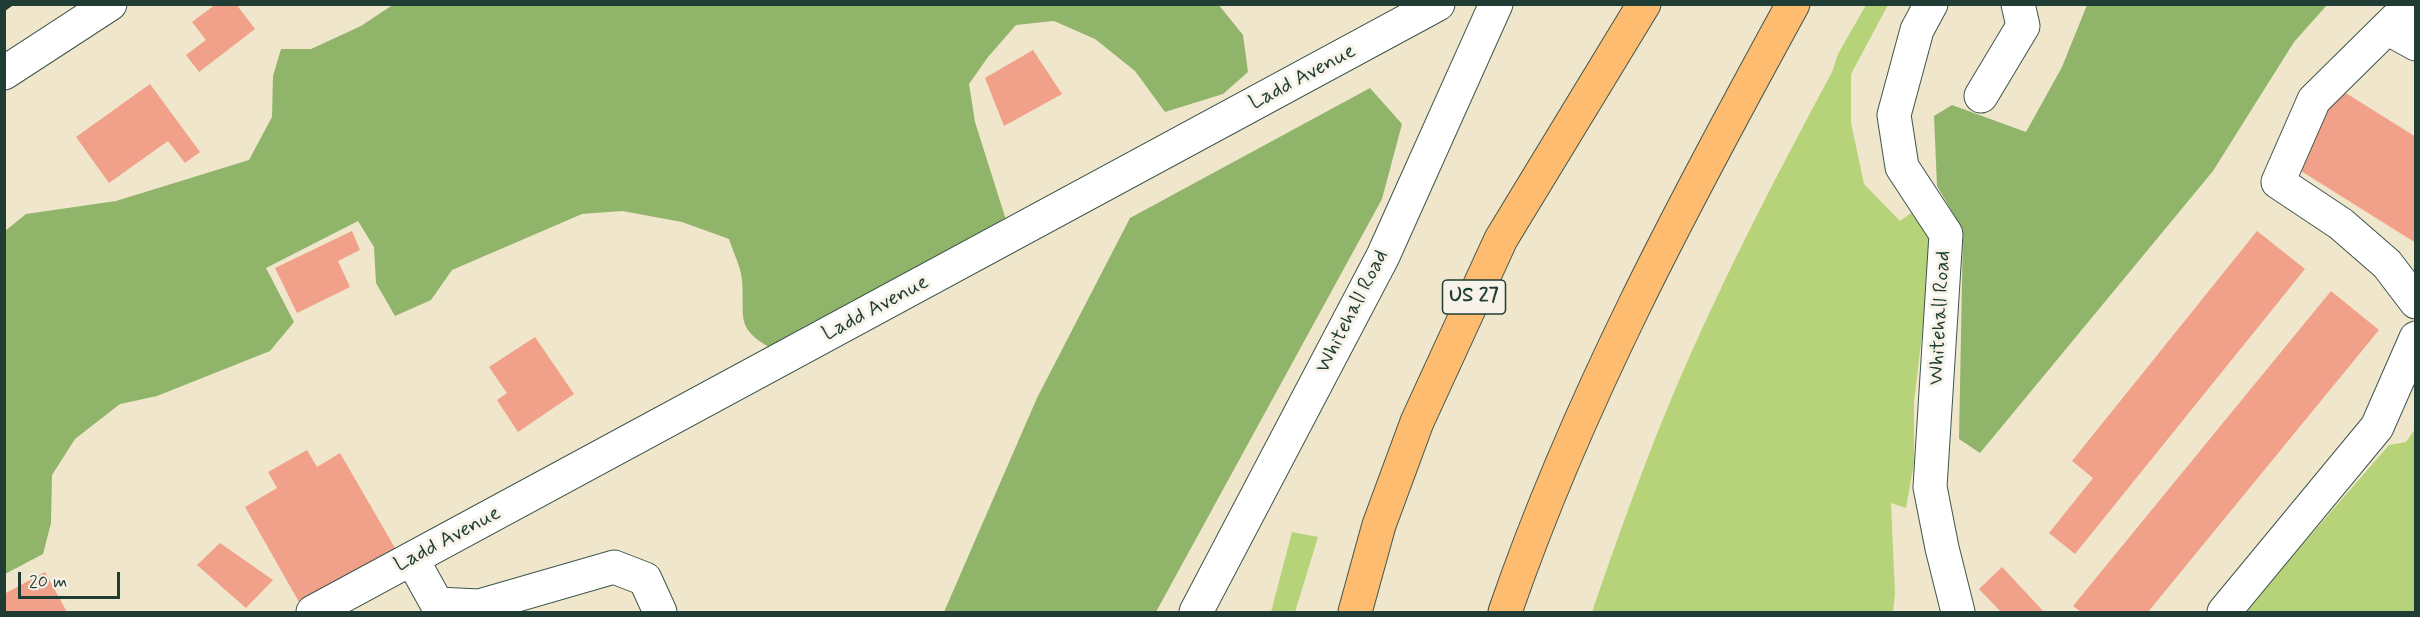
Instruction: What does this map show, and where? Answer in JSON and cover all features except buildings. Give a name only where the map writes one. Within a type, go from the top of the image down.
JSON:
[{"type":"highway","name":"US 27","points":[[1354,612],[1379,525],[1417,422],[1501,239],[1644,4]]},
{"type":"highway","points":[[1505,612],[1536,522],[1602,375],[1697,179],[1793,4]]},
{"type":"street","points":[[4,73],[110,4]]},
{"type":"street","name":"Ladd Avenue","points":[[313,612],[1438,4]]},
{"type":"street","name":"Whitehall Road","points":[[1196,612],[1383,256],[1496,4]]},
{"type":"street","name":"Whitehall Road","points":[[1931,4],[1917,30],[1894,115],[1902,167],[1946,234],[1930,487],[1958,612]]},
{"type":"street","points":[[1981,96],[2023,26],[2018,4]]},
{"type":"street","points":[[2415,5],[2387,28],[2314,100],[2278,182],[2341,224],[2387,264],[2415,302]]},
{"type":"street","points":[[2387,28],[2415,44]]},
{"type":"street","points":[[2224,612],[2377,427],[2415,338]]},
{"type":"street","points":[[412,559],[437,604],[479,606],[614,567],[645,579],[660,612]]},
{"type":"green space","points":[[394,4],[1218,4],[1243,35],[1248,72],[1223,94],[1165,112],[1135,71],[1095,39],[1054,21],[1016,25],[988,57],[969,84],[975,122],[1006,220],[776,351],[753,336],[744,322],[741,275],[729,239],[682,222],[622,211],[582,214],[452,270],[431,300],[395,316],[376,283],[374,247],[358,221],[266,268],[294,322],[270,351],[157,396],[120,404],[75,439],[52,475],[51,523],[43,554],[5,574],[5,231],[26,214],[116,201],[249,160],[272,117],[273,76],[281,49],[311,49],[361,26]]},
{"type":"green space","points":[[1866,5],[1888,5],[1851,74],[1851,123],[1864,184],[1900,221],[1911,213],[1928,235],[1931,259],[1914,402],[1914,463],[1906,508],[1891,503],[1895,593],[1893,612],[1592,612],[1647,460],[1701,331],[1755,219],[1832,72],[1838,54]]},
{"type":"green space","points":[[2087,5],[2327,5],[2294,42],[2213,171],[1980,453],[1959,439],[1963,230],[1937,186],[1934,116],[1952,105],[2026,132],[2062,67]]},
{"type":"green space","points":[[1370,88],[1402,124],[1382,199],[1156,612],[944,612],[1037,398],[1130,218]]},
{"type":"green space","points":[[2415,429],[2415,612],[2244,612],[2389,445],[2406,442]]},
{"type":"green space","points":[[1292,532],[1318,537],[1295,612],[1271,612]]},
{"type":"railway","points":[[4,9],[11,4]]}]
